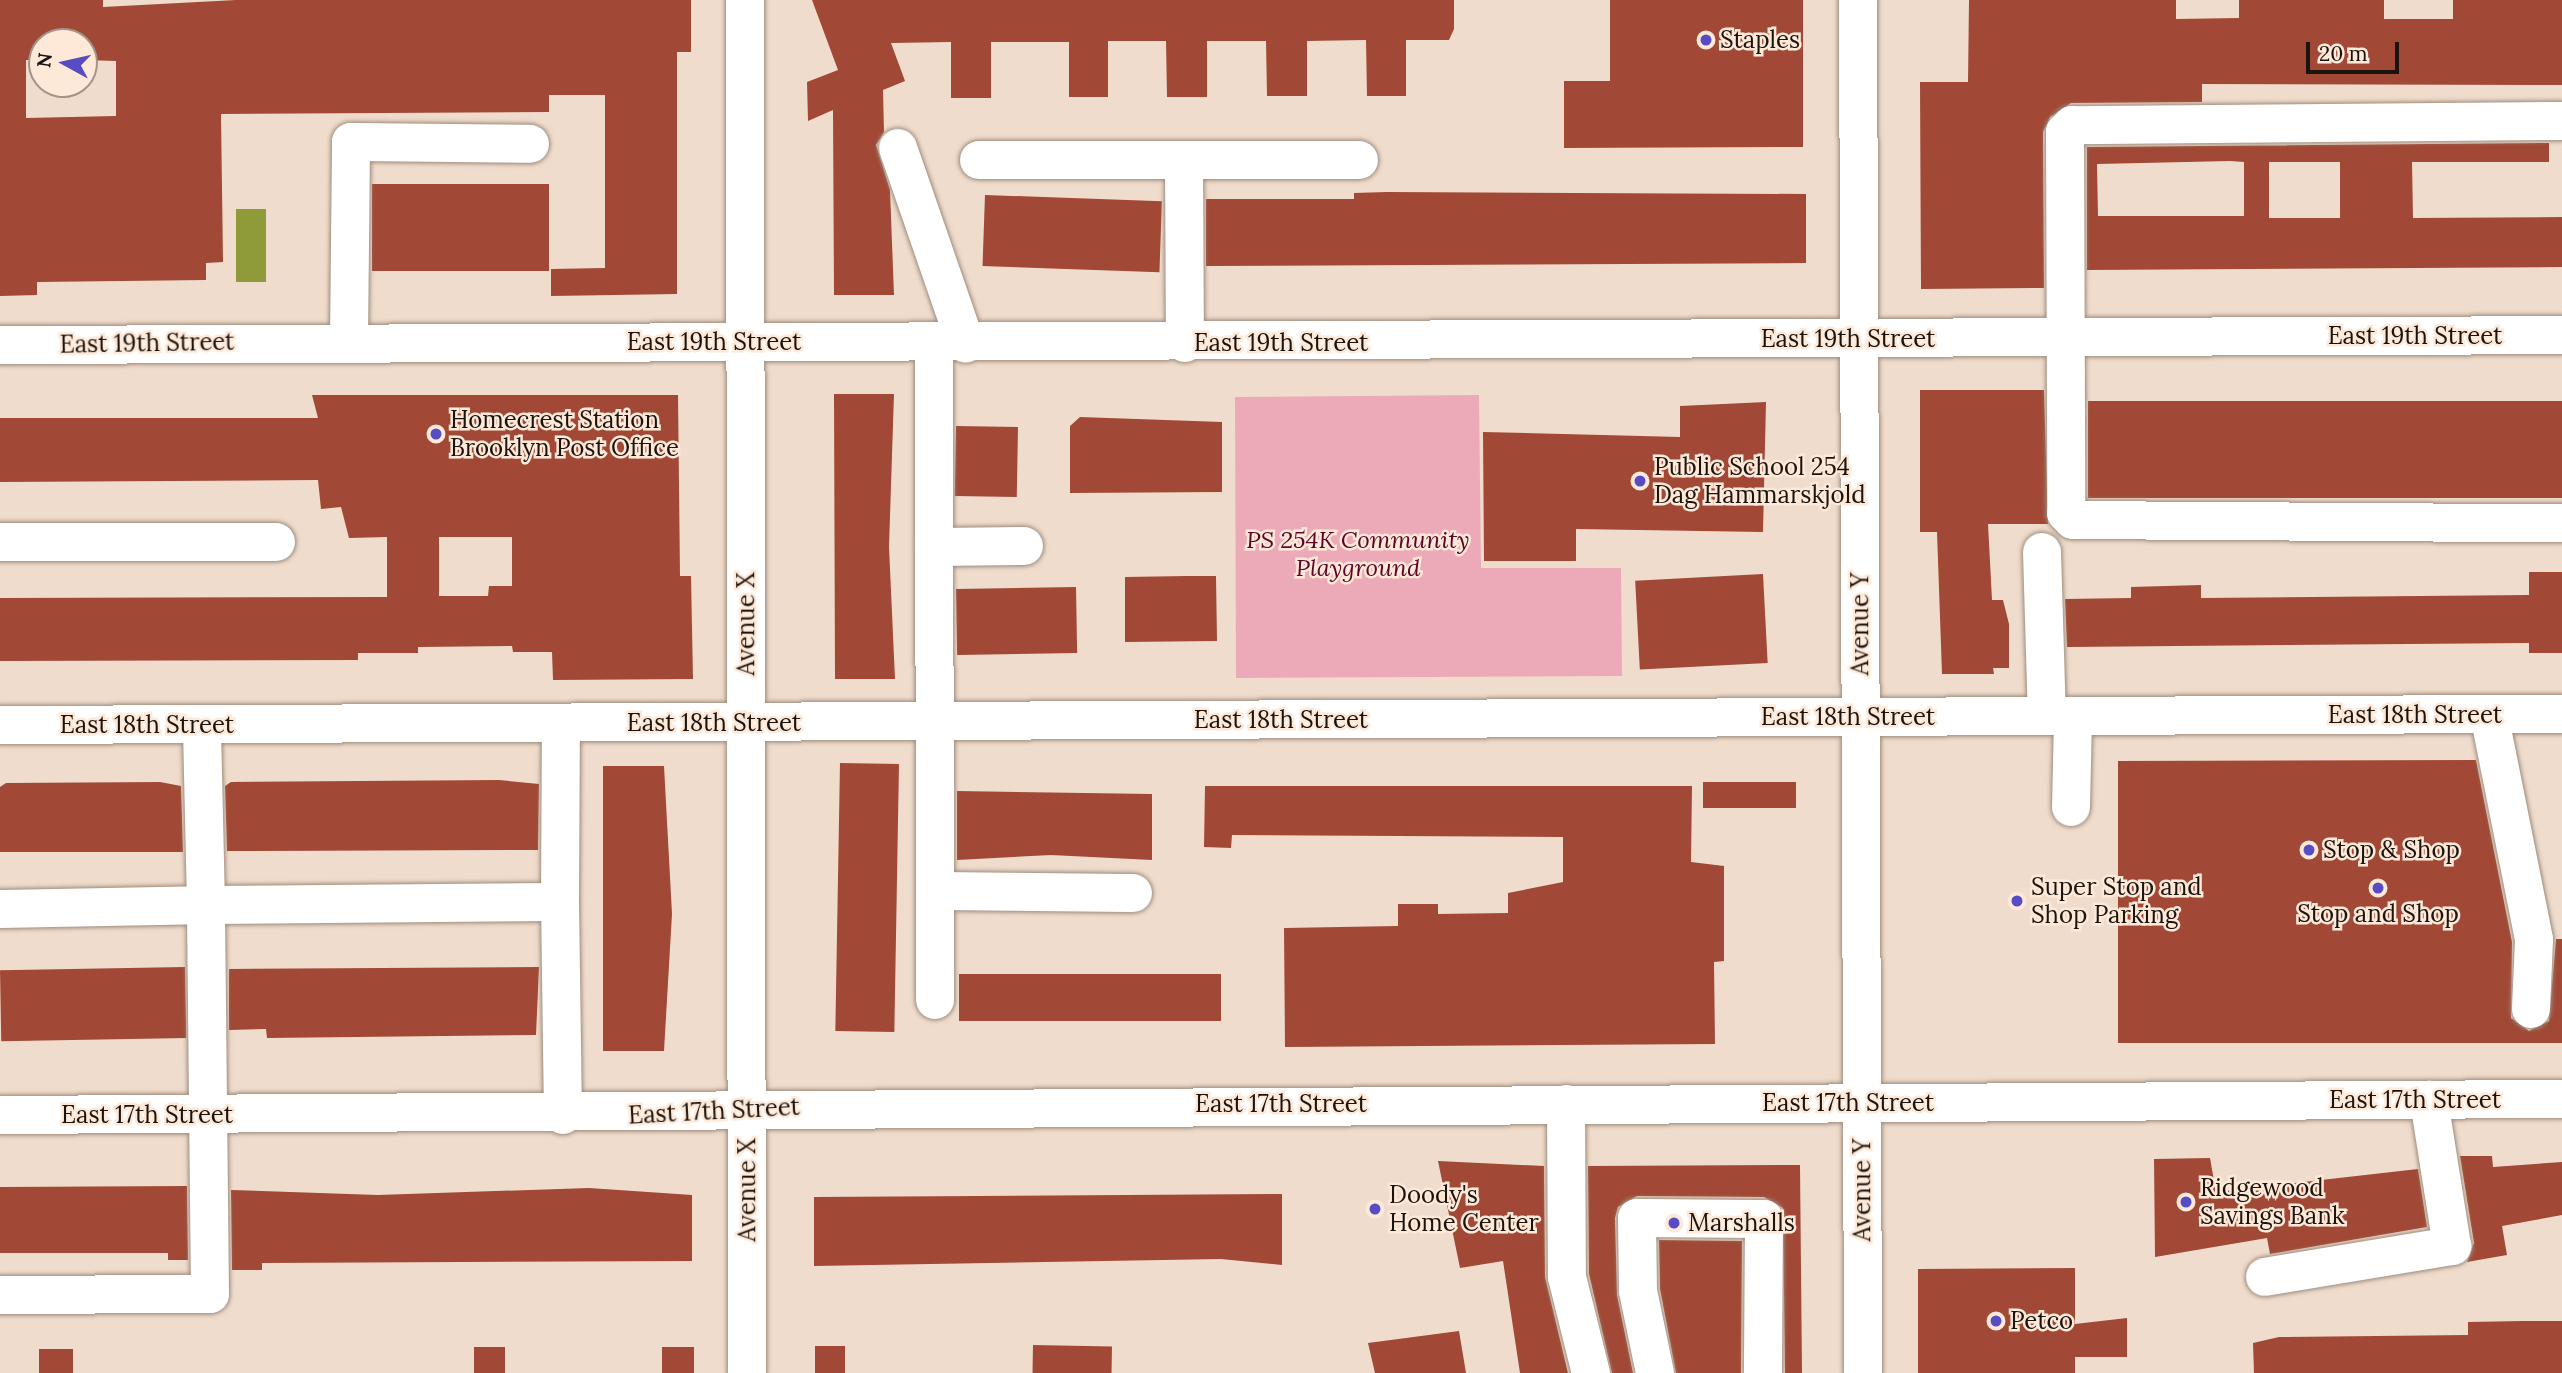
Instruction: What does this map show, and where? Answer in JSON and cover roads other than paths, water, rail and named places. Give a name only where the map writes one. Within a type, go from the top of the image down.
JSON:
[{"type":"street","name":"Avenue X","points":[[745,0],[747,1373]]},
{"type":"street","name":"Avenue Y","points":[[1858,0],[1863,1373]]},
{"type":"street","points":[[2562,121],[2072,125],[2065,132],[2066,513],[2073,520],[2562,523]]},
{"type":"street","points":[[349,341],[351,142],[530,144]]},
{"type":"street","points":[[898,148],[950,344],[934,547],[936,1000]]},
{"type":"street","points":[[979,160],[1359,160]]},
{"type":"street","points":[[1184,162],[1185,343]]},
{"type":"street","name":"East 19th Street","points":[[0,345],[349,341],[950,344],[2562,335]]},
{"type":"street","points":[[0,542],[276,542]]},
{"type":"street","points":[[934,547],[1024,546]]},
{"type":"street","points":[[2042,552],[2071,807]]},
{"type":"street","name":"East 18th Street","points":[[0,725],[2562,714]]},
{"type":"street","points":[[2489,715],[2534,940],[2531,1009]]},
{"type":"street","points":[[561,723],[560,902],[564,1115]]},
{"type":"street","points":[[0,1295],[210,1294],[202,725]]},
{"type":"street","points":[[935,891],[1133,893]]},
{"type":"street","points":[[0,909],[560,902]]},
{"type":"street","name":"East 17th Street","points":[[0,1115],[707,1115],[747,1107],[2562,1099]]},
{"type":"street","points":[[2265,1277],[2452,1246],[2429,1100]]},
{"type":"street","points":[[1566,1104],[1567,1277],[1591,1373]]},
{"type":"street","points":[[1655,1373],[1638,1291],[1637,1218],[1764,1219],[1763,1373]]},
{"type":"place","name":"Staples","points":[[1706,40]]},
{"type":"place","name":"Homecrest Station Brooklyn Post Office","points":[[436,434]]},
{"type":"place","name":"Public School 254 Dag Hammarskjold","points":[[1640,481]]},
{"type":"place","name":"Stop & Shop","points":[[2309,850]]},
{"type":"place","name":"Stop and Shop","points":[[2378,888]]},
{"type":"place","name":"Super Stop and Shop Parking","points":[[2017,901]]},
{"type":"place","name":"Ridgewood Savings Bank","points":[[2186,1202]]},
{"type":"place","name":"Doody's Home Center","points":[[1375,1209]]},
{"type":"place","name":"Marshalls","points":[[1674,1223]]},
{"type":"place","name":"Petco","points":[[1996,1321]]},
{"type":"park label","name":"PS 254K Community Playground","points":[[1358,554]]}]
